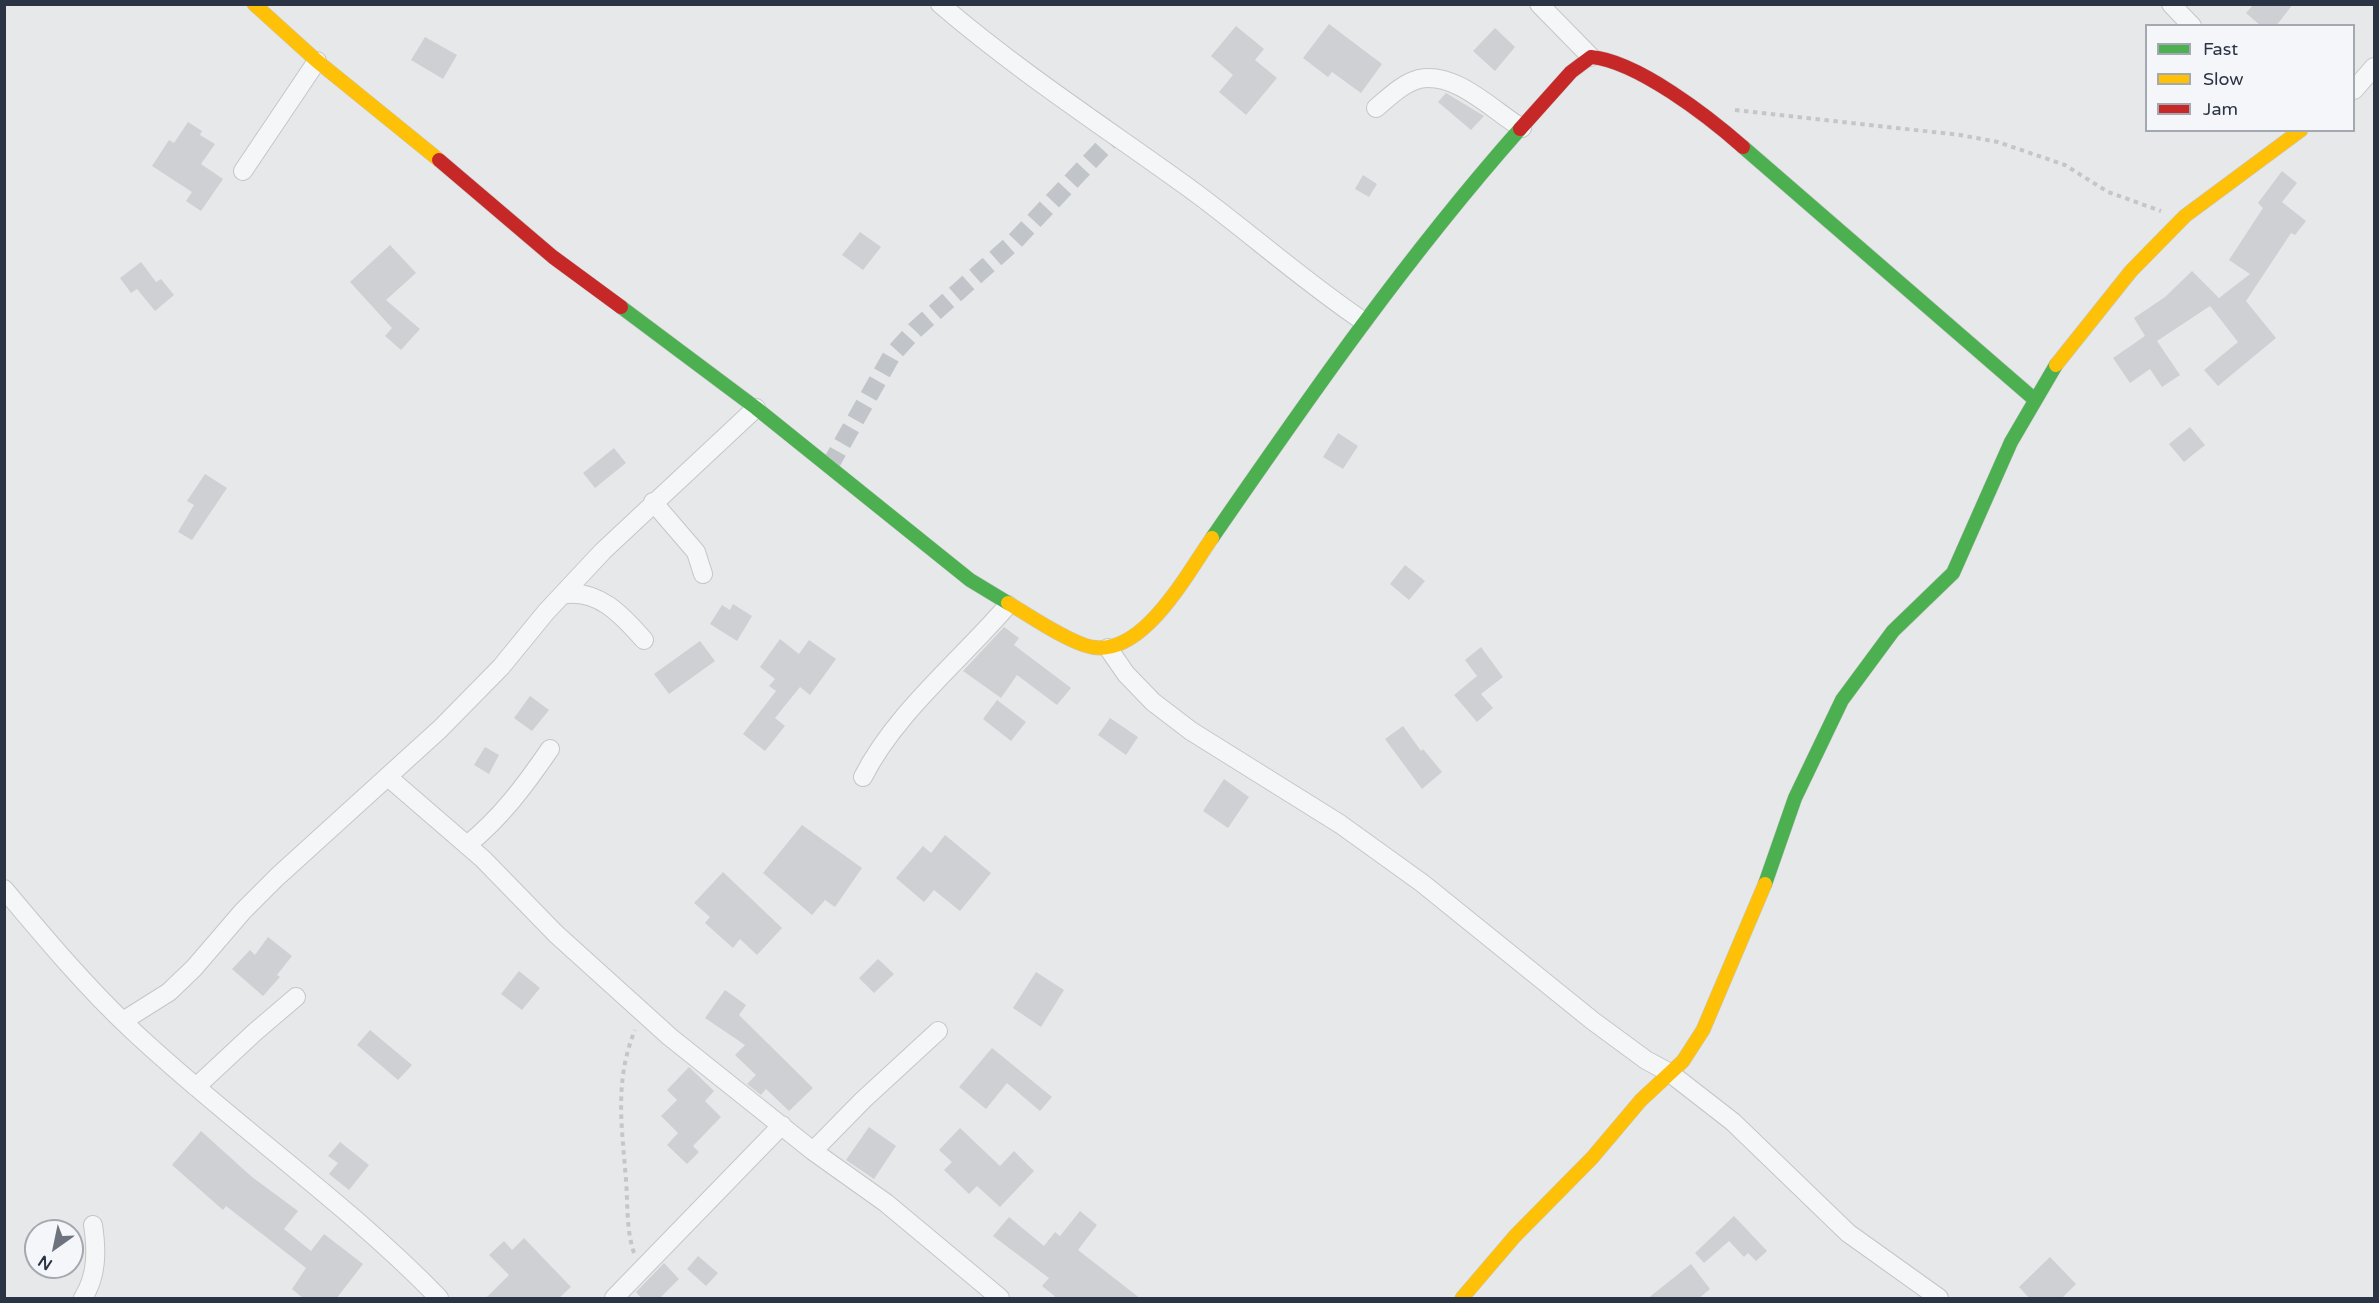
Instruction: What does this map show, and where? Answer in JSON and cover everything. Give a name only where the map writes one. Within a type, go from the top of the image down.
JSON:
[{"type":"street","points":[[254,4],[317,60],[383,112],[553,256],[756,408],[889,518],[970,580],[1008,605],[1086,646],[1108,648],[1127,641],[1141,632],[1170,598],[1363,321],[1461,196],[1571,72],[1591,57]]},
{"type":"street","points":[[940,4],[1113,137],[1188,187],[1281,262],[1363,321]]},
{"type":"street","points":[[1539,4],[1591,57],[1604,58],[1658,84],[1721,128],[2034,399]]},
{"type":"street","points":[[2171,4],[2190,24]]},
{"type":"street","points":[[243,171],[317,60]]},
{"type":"street","points":[[2355,89],[2374,68]]},
{"type":"street","points":[[1376,108],[1397,91],[1418,80],[1434,79],[1457,86],[1522,128]]},
{"type":"street","points":[[1462,1299],[1515,1236],[1683,1061],[1703,1030],[1758,904],[1795,798],[1842,700],[1893,631],[1953,573],[1965,551],[1995,475],[2034,399],[2092,315],[2185,216],[2298,132]]},
{"type":"street","points":[[123,1021],[170,992],[277,877],[388,777],[501,667],[562,596],[653,502],[756,408]]},
{"type":"street","points":[[653,502],[696,552],[702,574]]},
{"type":"street","points":[[562,596],[570,593],[600,600],[624,618],[644,640]]},
{"type":"street","points":[[863,777],[874,755],[891,731],[1008,605]]},
{"type":"street","points":[[1108,648],[1126,674],[1154,702],[1191,730],[1340,824],[1498,942],[1593,1021],[1646,1060],[1670,1073],[1758,1143],[1848,1233],[1939,1299]]},
{"type":"street","points":[[468,845],[508,807],[550,749]]},
{"type":"street","points":[[388,777],[468,845],[556,934],[642,1012],[813,1151],[886,1203],[1000,1299]]},
{"type":"street","points":[[4,890],[123,1021],[196,1087],[359,1220],[439,1299]]},
{"type":"street","points":[[196,1087],[296,997]]},
{"type":"street","points":[[813,1151],[884,1079],[938,1031]]},
{"type":"street","points":[[614,1299],[782,1125]]},
{"type":"street","points":[[83,1299],[92,1279],[96,1250],[93,1225]]},
{"type":"path","points":[[1727,110],[1748,110],[1998,142],[2065,165],[2124,198],[2155,210],[2185,216]]},
{"type":"path","points":[[640,1271],[627,1228],[627,1188],[620,1102],[625,1059],[642,1012]]},
{"type":"building","points":[[2254,4],[2293,4],[2278,24],[2259,24],[2246,13]]},
{"type":"building","points":[[1329,24],[1382,64],[1361,93],[1332,72],[1328,77],[1303,58]]},
{"type":"building","points":[[1236,26],[1264,49],[1255,60],[1277,78],[1246,115],[1219,92],[1233,75],[1211,56]]},
{"type":"building","points":[[1495,28],[1515,47],[1495,71],[1473,51]]},
{"type":"building","points":[[425,37],[457,55],[443,79],[411,60]]},
{"type":"building","points":[[1446,93],[1484,116],[1471,130],[1438,102]]},
{"type":"building","points":[[188,122],[202,131],[200,135],[215,144],[201,164],[223,179],[201,211],[186,201],[192,192],[152,166],[169,140],[174,143]]},
{"type":"building","points":[[2282,171],[2297,183],[2282,202],[2306,221],[2295,235],[2291,233],[2246,301],[2276,338],[2218,386],[2204,370],[2238,342],[2210,306],[2157,341],[2180,375],[2162,387],[2150,369],[2130,383],[2113,358],[2145,336],[2134,318],[2165,297],[2192,271],[2219,298],[2250,274],[2229,260],[2263,208],[2258,203]]},
{"type":"building","points":[[1363,175],[1377,184],[1369,197],[1355,189]]},
{"type":"building","points":[[860,232],[881,247],[863,270],[842,255]]},
{"type":"building","points":[[390,245],[416,273],[386,300],[420,329],[401,350],[385,336],[392,328],[350,282]]},
{"type":"building","points":[[141,262],[156,282],[161,279],[174,295],[155,311],[137,289],[131,293],[120,278]]},
{"type":"building","points":[[2190,427],[2205,445],[2184,462],[2169,444]]},
{"type":"building","points":[[1338,433],[1358,446],[1343,469],[1323,457]]},
{"type":"building","points":[[614,448],[626,463],[595,488],[583,473]]},
{"type":"building","points":[[205,474],[227,488],[192,540],[178,532],[194,505],[187,501]]},
{"type":"building","points":[[1405,565],[1425,581],[1409,600],[1390,584]]},
{"type":"building","points":[[733,604],[752,616],[737,641],[710,624],[722,605],[730,610]]},
{"type":"building","points":[[1004,627],[1019,638],[1014,645],[1071,688],[1057,705],[1017,675],[1001,698],[963,671]]},
{"type":"building","points":[[780,639],[799,654],[809,640],[836,659],[810,695],[800,687],[775,718],[785,726],[765,751],[743,734],[776,691],[769,686],[775,679],[760,667]]},
{"type":"building","points":[[700,641],[715,661],[669,694],[654,674]]},
{"type":"building","points":[[1481,647],[1503,677],[1481,694],[1493,708],[1477,722],[1454,695],[1477,676],[1465,660]]},
{"type":"building","points":[[530,696],[549,710],[532,731],[514,718]]},
{"type":"building","points":[[997,700],[1026,722],[1011,741],[983,719]]},
{"type":"building","points":[[1110,718],[1138,737],[1126,755],[1098,735]]},
{"type":"building","points":[[1403,726],[1421,751],[1423,749],[1442,772],[1422,789],[1385,739]]},
{"type":"building","points":[[485,747],[499,755],[489,774],[474,765]]},
{"type":"building","points":[[1224,779],[1249,797],[1228,828],[1203,811]]},
{"type":"building","points":[[802,825],[862,868],[835,907],[825,900],[812,915],[763,873]]},
{"type":"building","points":[[945,835],[991,873],[960,911],[934,890],[924,902],[896,878],[923,846],[931,853]]},
{"type":"building","points":[[723,872],[782,928],[757,955],[740,939],[733,948],[705,923],[710,917],[694,903]]},
{"type":"building","points":[[268,937],[292,956],[277,975],[280,977],[263,996],[232,969],[250,950],[255,955]]},
{"type":"building","points":[[878,959],[894,974],[874,993],[859,978]]},
{"type":"building","points":[[519,971],[540,988],[522,1010],[501,994]]},
{"type":"building","points":[[1036,972],[1064,990],[1041,1027],[1013,1008]]},
{"type":"building","points":[[725,990],[746,1005],[739,1015],[813,1088],[789,1111],[766,1089],[761,1095],[747,1084],[756,1075],[735,1055],[745,1045],[705,1018]]},
{"type":"building","points":[[370,1030],[412,1065],[398,1080],[357,1045]]},
{"type":"building","points":[[992,1048],[1052,1097],[1040,1111],[1007,1083],[986,1109],[959,1087]]},
{"type":"building","points":[[689,1067],[714,1091],[705,1101],[721,1117],[693,1146],[699,1152],[687,1164],[667,1145],[678,1133],[661,1116],[677,1100],[667,1090]]},
{"type":"building","points":[[869,1127],[896,1146],[874,1179],[846,1160]]},
{"type":"building","points":[[960,1128],[1000,1166],[1014,1151],[1034,1171],[1000,1207],[977,1186],[969,1194],[944,1170],[952,1162],[939,1150]]},
{"type":"building","points":[[201,1131],[252,1177],[298,1211],[284,1229],[311,1251],[324,1234],[363,1264],[336,1299],[304,1299],[292,1289],[306,1268],[226,1206],[223,1210],[172,1165]]},
{"type":"building","points":[[340,1142],[369,1165],[349,1190],[329,1174],[338,1163],[328,1156]]},
{"type":"building","points":[[1080,1211],[1097,1225],[1078,1250],[1141,1299],[1058,1299],[1042,1286],[1049,1278],[993,1236],[1009,1217],[1044,1246],[1055,1232],[1060,1236]]},
{"type":"building","points":[[1734,1216],[1767,1251],[1756,1261],[1748,1253],[1744,1257],[1729,1241],[1704,1263],[1695,1253]]},
{"type":"building","points":[[524,1238],[571,1287],[558,1299],[485,1299],[509,1275],[489,1255],[504,1241],[512,1250]]},
{"type":"building","points":[[698,1256],[718,1273],[706,1286],[687,1269]]},
{"type":"building","points":[[2050,1257],[2076,1284],[2061,1299],[2030,1299],[2019,1287]]},
{"type":"building","points":[[664,1263],[679,1279],[659,1299],[642,1299],[636,1292]]},
{"type":"building","points":[[1691,1264],[1710,1289],[1698,1299],[1647,1299]]},
{"type":"tunnel","points":[[829,467],[892,355],[915,330],[1015,241],[1113,137]]},
{"type":"traffic: fast","points":[[1212,538],[1322,380],[1398,278],[1520,129]]},
{"type":"traffic: fast","points":[[1743,147],[2034,399]]},
{"type":"traffic: fast","points":[[621,307],[756,408],[970,580],[1008,603]]},
{"type":"traffic: fast","points":[[1765,884],[1795,798],[1842,700],[1893,631],[1953,573],[2011,442],[2056,365]]},
{"type":"traffic: slow","points":[[254,4],[317,61],[439,160]]},
{"type":"traffic: slow","points":[[2056,365],[2131,271],[2185,216],[2298,132]]},
{"type":"traffic: slow","points":[[1008,603],[1054,631],[1084,645],[1104,648],[1124,642],[1142,630],[1159,613],[1212,538]]},
{"type":"traffic: slow","points":[[1462,1298],[1515,1236],[1592,1158],[1641,1100],[1683,1061],[1703,1030],[1765,884]]},
{"type":"traffic: jam","points":[[1520,129],[1571,72],[1591,57],[1629,69],[1672,92],[1743,147]]},
{"type":"traffic: jam","points":[[439,160],[553,257],[621,307]]}]
